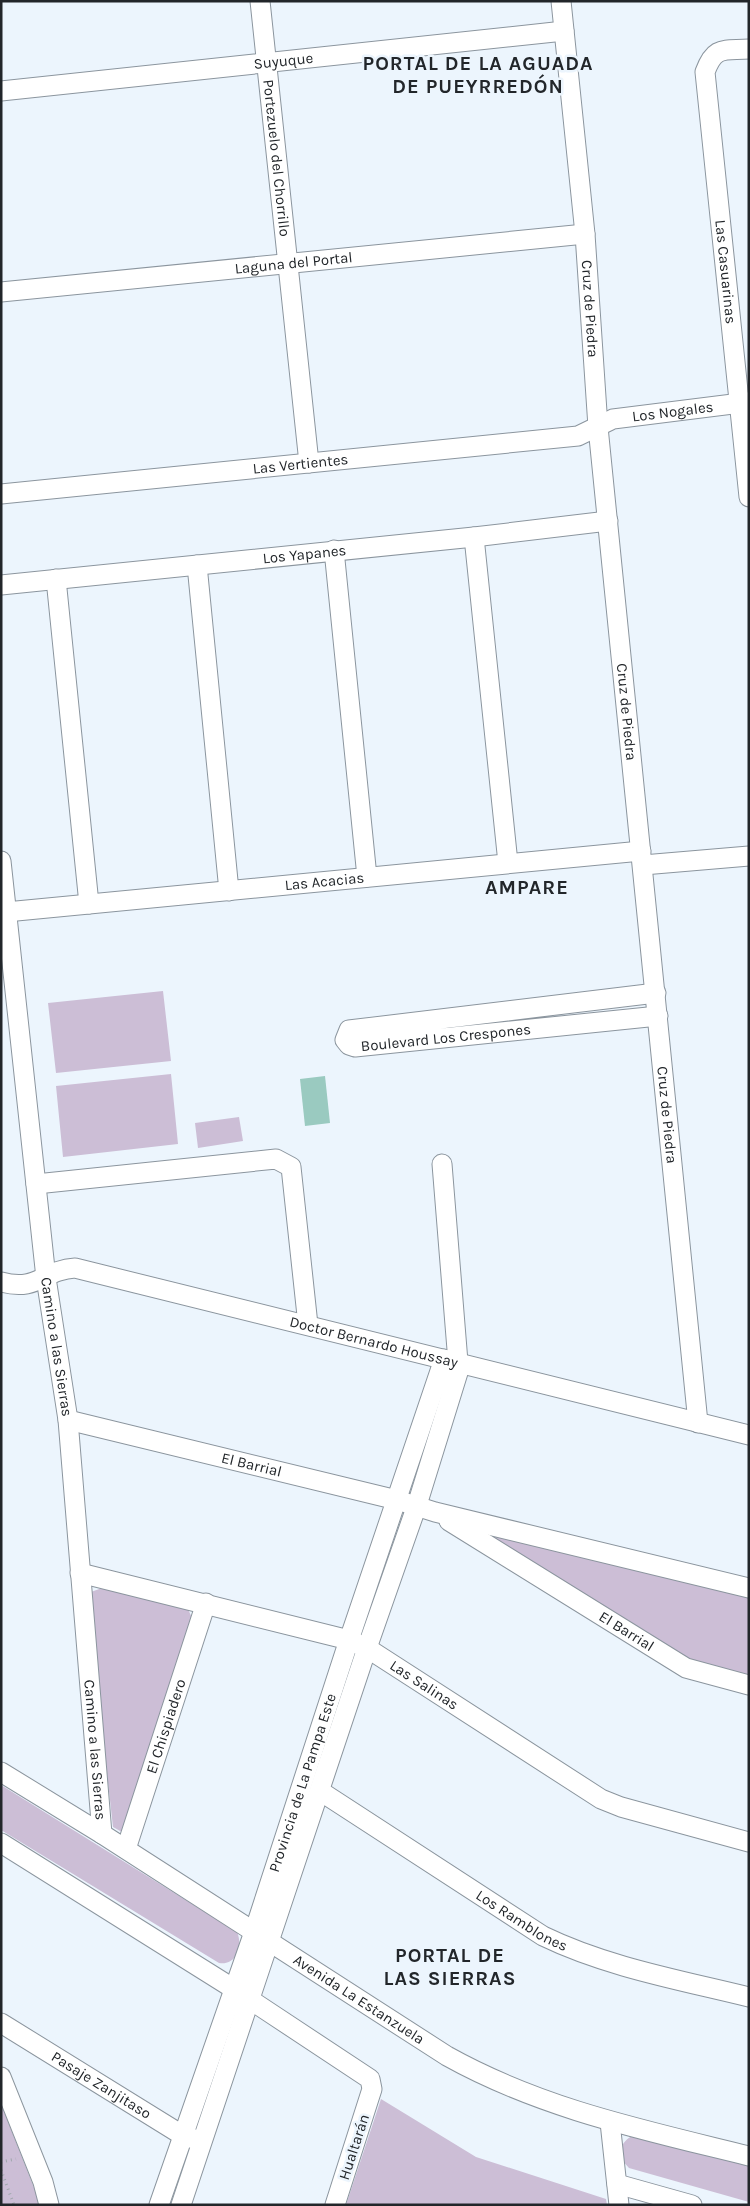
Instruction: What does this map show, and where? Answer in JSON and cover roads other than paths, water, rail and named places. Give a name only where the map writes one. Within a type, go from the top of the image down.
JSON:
[{"type":"street","name":"Portezuelo del Chorrillo","points":[[260,1],[309,463]]},
{"type":"street","name":"Cruz de Piedra","points":[[561,1],[585,234],[598,427],[698,1423]]},
{"type":"street","name":"Suyuque","points":[[1,91],[564,31]]},
{"type":"street","name":"Las Casuarinas","points":[[749,49],[719,51],[710,57],[705,72],[744,403],[749,497]]},
{"type":"street","name":"Laguna del Portal","points":[[1,292],[585,234]]},
{"type":"street","name":"Los Nogales","points":[[598,427],[613,419],[744,403]]},
{"type":"street","name":"Las Vertientes","points":[[1,494],[578,436],[598,427]]},
{"type":"street","name":"Los Yapanes","points":[[1,585],[474,537],[608,521]]},
{"type":"street","points":[[474,537],[508,863]]},
{"type":"street","points":[[334,550],[367,877]]},
{"type":"street","points":[[197,565],[229,890]]},
{"type":"street","points":[[56,579],[88,904]]},
{"type":"street","name":"Las Acacias","points":[[6,912],[508,863],[749,856]]},
{"type":"street","name":"Camino a las Sierras","points":[[1,861],[46,1278],[68,1420],[102,1834]]},
{"type":"street","name":"Boulevard Los Crespones","points":[[656,993],[349,1030],[345,1040],[349,1046],[355,1047],[658,1016]]},
{"type":"street","points":[[36,1184],[276,1159],[291,1167],[308,1325]]},
{"type":"street","name":"Provincia de La Pampa Este","points":[[159,2205],[234,1989],[261,1936],[320,1791],[417,1505],[454,1361],[442,1164]]},
{"type":"street","name":"Doctor Bernardo Houssay","points":[[1,1282],[24,1286],[63,1269],[75,1268],[749,1435]]},
{"type":"street","name":"Provincia de La Pampa Este","points":[[182,2205],[250,2000],[261,1936],[349,1640],[397,1500],[454,1361]]},
{"type":"street","name":"El Barrial","points":[[68,1420],[749,1588]]},
{"type":"street","name":"El Barrial","points":[[435,1512],[686,1668],[749,1685]]},
{"type":"street","name":"Las Salinas","points":[[80,1573],[349,1640],[367,1648],[601,1799],[621,1807],[749,1842]]},
{"type":"street","name":"El Chispiadero","points":[[126,1849],[206,1603]]},
{"type":"street","name":"Avenida La Estanzuela","points":[[1,1772],[126,1849],[447,2056],[484,2076],[513,2089],[610,2122],[749,2156]]},
{"type":"street","name":"Los Ramblones","points":[[320,1791],[543,1936],[598,1958],[749,1997]]},
{"type":"street","points":[[1,1843],[250,2000]]},
{"type":"street","name":"Hualtarán","points":[[250,2000],[370,2080],[372,2089],[335,2205]]},
{"type":"street","name":"Pasaje Zanjitaso","points":[[1,2023],[182,2135],[202,2142]]},
{"type":"street","points":[[1,2076],[43,2182],[49,2205]]},
{"type":"street","points":[[610,2122],[619,2205]]},
{"type":"street","points":[[617,2184],[692,2205]]},
{"type":"district","name":"PORTAL DE LA AGUADA DE PUEYRREDÓN","points":[[478,74]]},
{"type":"district","name":"AMPARE","points":[[527,887]]},
{"type":"district","name":"PORTAL DE LAS SIERRAS","points":[[450,1966]]}]
